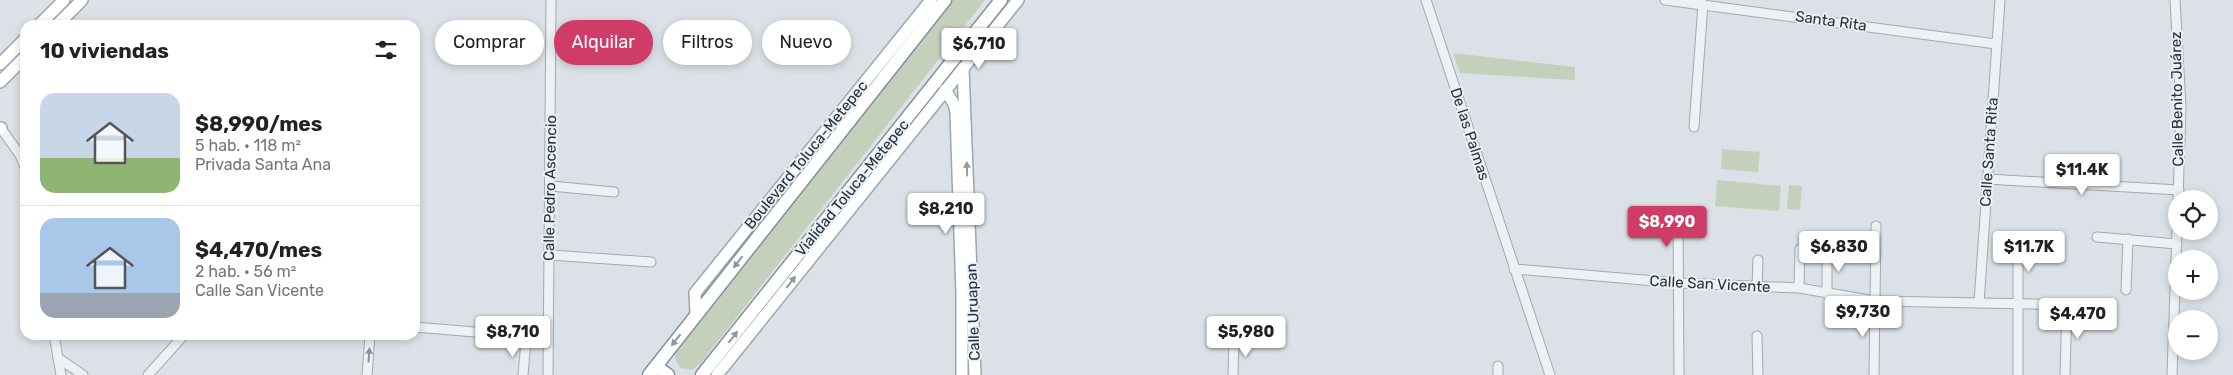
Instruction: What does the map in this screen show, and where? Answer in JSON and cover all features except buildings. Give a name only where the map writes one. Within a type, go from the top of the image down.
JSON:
[{"type":"highway","name":"Vialidad Toluca-Metepec","points":[[702,375],[913,120],[1001,0]]},
{"type":"highway","points":[[668,375],[652,370],[940,1]]},
{"type":"main road","points":[[44,20],[64,0]]},
{"type":"main road","points":[[62,20],[82,0]]},
{"type":"main road","points":[[717,375],[913,120],[945,90],[1018,0]]},
{"type":"main road","points":[[0,64],[20,44]]},
{"type":"main road","points":[[1,82],[20,62]]},
{"type":"main road","name":"Calle Uruapan","points":[[963,68],[975,375]]},
{"type":"main road","name":"Calle Uruapan","points":[[945,90],[954,104],[956,112],[962,375]]},
{"type":"street","name":"Calle Pedro Ascencio","points":[[548,375],[551,0]]},
{"type":"street","name":"De las Palmas","points":[[1426,0],[1550,375]]},
{"type":"street","name":"Santa Rita","points":[[1665,0],[1996,44]]},
{"type":"street","name":"Calle Santa Rita","points":[[1979,303],[2000,0]]},
{"type":"street","name":"Calle Benito Juárez","points":[[2175,0],[2181,107],[2179,190]]},
{"type":"street","points":[[1694,127],[1703,4]]},
{"type":"street","points":[[0,128],[20,155]]},
{"type":"street","points":[[1987,179],[2168,193]]},
{"type":"street","points":[[551,186],[614,192]]},
{"type":"street","points":[[1678,214],[1679,375]]},
{"type":"street","points":[[1874,375],[1876,226]]},
{"type":"street","points":[[2097,237],[2177,244]]},
{"type":"street","points":[[2126,290],[2128,239]]},
{"type":"street","points":[[2172,375],[2177,240]]},
{"type":"street","points":[[2018,241],[2016,304],[2018,375]]},
{"type":"street","points":[[1799,288],[1800,249]]},
{"type":"street","points":[[1827,253],[1827,294]]},
{"type":"street","points":[[550,254],[652,262]]},
{"type":"street","points":[[1757,286],[1758,260]]},
{"type":"street","name":"Calle San Vicente","points":[[1514,269],[1679,283],[1799,288],[1875,301],[2085,305]]},
{"type":"street","points":[[2064,375],[2067,305]]},
{"type":"street","points":[[420,327],[520,335],[526,341],[524,375]]},
{"type":"street","points":[[1757,336],[1758,375]]},
{"type":"street","points":[[55,340],[61,375]]},
{"type":"street","points":[[148,375],[180,340]]},
{"type":"street","points":[[367,375],[370,340]]},
{"type":"street","points":[[1233,375],[1234,340]]},
{"type":"street","points":[[55,375],[59,360]]},
{"type":"street","points":[[59,360],[82,375]]},
{"type":"green space","points":[[952,0],[985,0],[700,364],[692,370],[680,368],[675,358],[676,352]]},
{"type":"green space","points":[[1453,53],[1575,67],[1575,80],[1460,73]]},
{"type":"green space","points":[[1722,149],[1760,152],[1758,172],[1721,169]]},
{"type":"green space","points":[[1717,180],[1781,186],[1779,211],[1715,206]]},
{"type":"green space","points":[[1789,185],[1802,186],[1800,210],[1787,209]]}]
